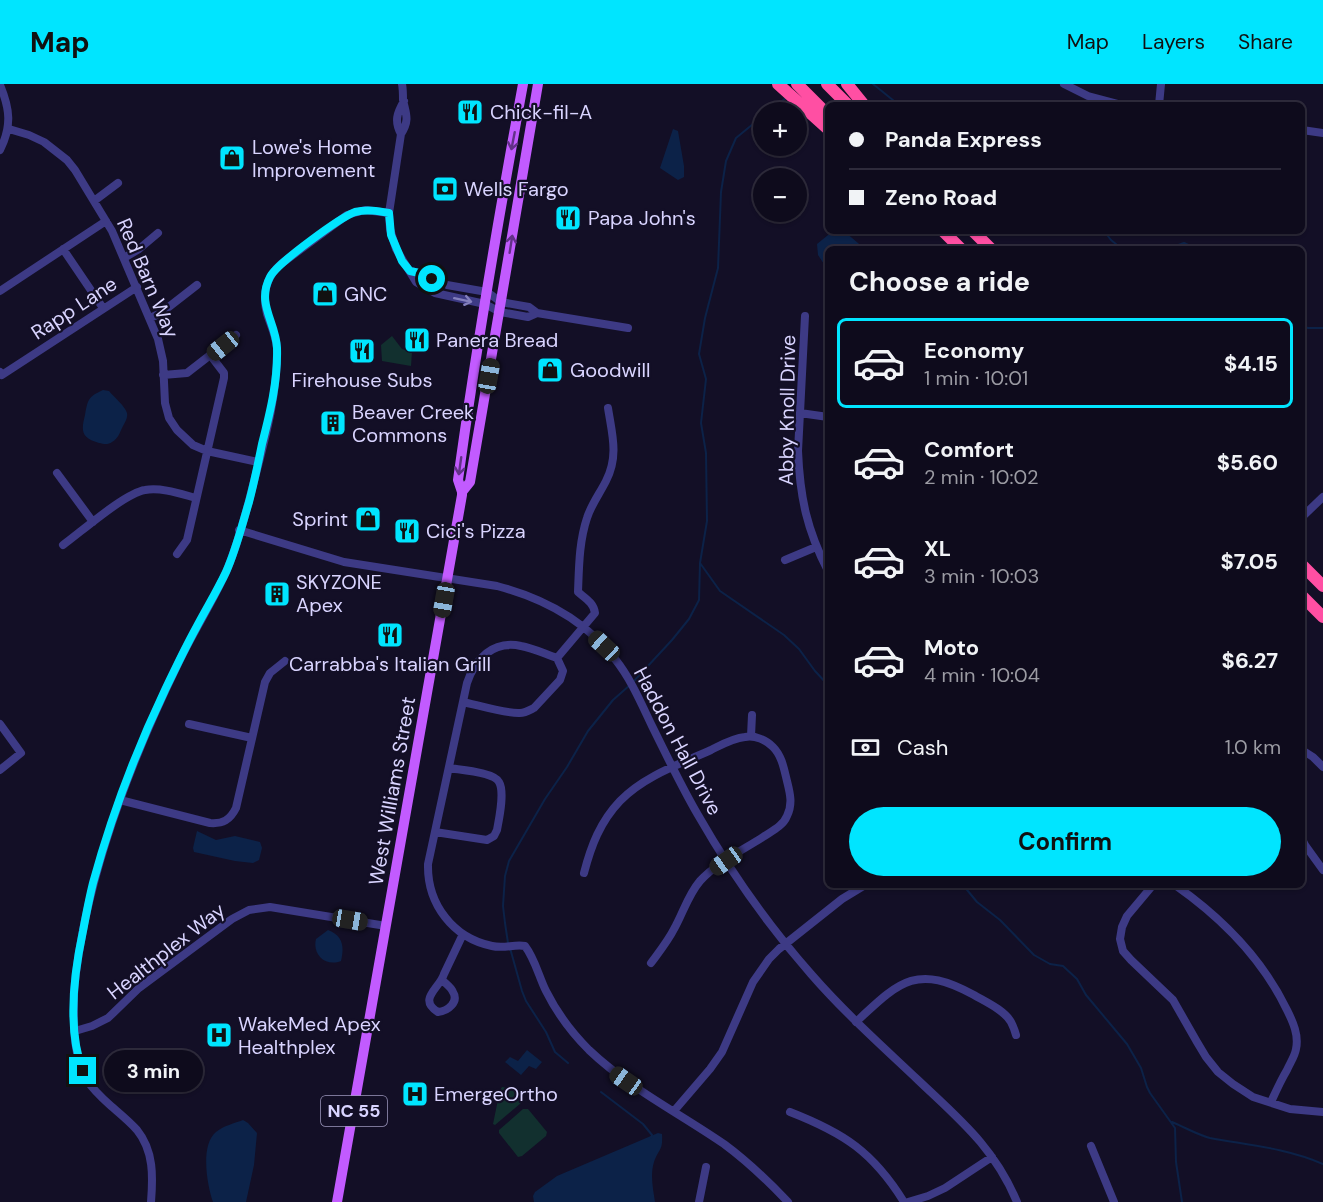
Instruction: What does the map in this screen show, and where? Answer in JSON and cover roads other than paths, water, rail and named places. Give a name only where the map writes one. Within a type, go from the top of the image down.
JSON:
[{"type":"highway","points":[[777,84],[825,126]]},
{"type":"highway","points":[[797,84],[825,112]]},
{"type":"highway","points":[[827,84],[845,102]]},
{"type":"highway","points":[[847,84],[862,102]]},
{"type":"highway","points":[[946,234],[958,246]]},
{"type":"highway","points":[[976,234],[988,246]]},
{"type":"highway","points":[[1305,568],[1323,586]]},
{"type":"highway","points":[[1305,599],[1323,617]]},
{"type":"highway","points":[[1305,610],[1323,627]]},
{"type":"main road","name":"West Williams Street","points":[[337,1202],[462,492],[458,480],[470,396],[524,84]]},
{"type":"main road","name":"West Williams Street","points":[[462,492],[470,482],[538,84]]},
{"type":"street","points":[[402,84],[407,111],[405,127],[401,134],[389,213],[390,229],[402,261],[416,282],[435,293],[485,304],[500,307],[529,307],[537,313],[628,328]]},
{"type":"street","points":[[1064,84],[1088,96],[1111,102]]},
{"type":"street","points":[[1158,102],[1161,84]]},
{"type":"street","points":[[0,85],[7,104],[9,129],[0,150]]},
{"type":"street","name":"Red Barn Way","points":[[9,129],[44,142],[67,160],[106,221],[137,287],[161,348],[165,404],[169,418],[193,445],[207,451],[258,462]]},
{"type":"street","points":[[1305,130],[1323,133]]},
{"type":"street","points":[[94,201],[118,183]]},
{"type":"street","points":[[151,1202],[153,1166],[143,1140],[137,1130],[101,1097],[87,1080],[79,1062],[75,1031],[75,982],[79,950],[94,880],[120,800],[164,693],[226,571],[249,501],[272,402],[277,366],[276,342],[265,300],[268,280],[281,264],[347,215],[364,210],[389,213]]},
{"type":"street","points":[[0,291],[106,221]]},
{"type":"street","points":[[124,258],[158,233]]},
{"type":"street","points":[[63,249],[103,308]]},
{"type":"street","points":[[410,271],[424,274],[447,285],[487,292],[500,307]]},
{"type":"street","points":[[150,318],[161,313],[197,285]]},
{"type":"street","name":"Rapp Lane","points":[[0,372],[2,375],[137,287]]},
{"type":"street","name":"Abby Knoll Drive","points":[[805,316],[798,451],[801,491],[809,527],[825,565]]},
{"type":"street","points":[[163,375],[187,373],[236,335]]},
{"type":"street","points":[[177,554],[187,540],[224,378],[224,373],[211,356]]},
{"type":"street","points":[[557,658],[595,613],[595,608],[591,603],[578,592],[579,560],[587,517],[608,478],[614,456],[608,408]]},
{"type":"street","points":[[800,413],[825,417]]},
{"type":"street","points":[[57,473],[93,522]]},
{"type":"street","points":[[63,545],[138,491],[160,490],[196,498]]},
{"type":"street","points":[[1305,515],[1323,497]]},
{"type":"street","name":"Haddon Hall Drive","points":[[239,530],[344,562],[497,586],[536,599],[563,613],[604,646],[634,689],[672,768],[726,861],[786,944],[856,1022],[961,1119],[992,1157],[1017,1202]]},
{"type":"street","points":[[785,561],[816,547]]},
{"type":"street","points":[[463,702],[516,713],[528,711],[534,708],[560,680],[563,671],[557,658],[522,646],[509,645],[495,648],[484,655],[474,666],[467,683],[428,864],[430,889],[443,915],[463,934],[482,943],[494,947],[525,946],[552,1004],[580,1040],[614,1072],[746,1161],[788,1202]]},
{"type":"street","points":[[120,800],[210,823],[224,822],[236,808],[265,682],[270,673],[285,661]]},
{"type":"street","points":[[751,736],[752,715]]},
{"type":"street","points":[[0,724],[21,753],[0,770]]},
{"type":"street","points":[[189,724],[252,738]]},
{"type":"street","points":[[584,873],[601,827],[613,810],[634,789],[653,777],[738,738],[751,736],[760,738],[775,749],[780,757],[790,795],[790,809],[786,819],[705,876],[695,888],[674,929],[651,963]]},
{"type":"street","points":[[1305,752],[1323,767]]},
{"type":"street","points":[[435,832],[487,840],[494,836],[497,830],[502,789],[497,779],[489,775],[449,768]]},
{"type":"street","points":[[1305,843],[1323,870]]},
{"type":"street","points":[[674,1111],[722,1052],[757,975],[769,959],[842,899],[860,888]]},
{"type":"street","points":[[1150,888],[1127,916],[1122,927],[1120,939],[1124,951],[1173,1000],[1197,1042],[1218,1072],[1253,1097],[1290,1109],[1323,1112]]},
{"type":"street","points":[[1180,888],[1192,896],[1248,948],[1276,988],[1294,1025],[1297,1037],[1296,1049],[1270,1102]]},
{"type":"street","name":"Healthplex Way","points":[[75,1031],[108,1018],[139,988],[232,919],[249,910],[261,907],[280,907],[386,926]]},
{"type":"street","points":[[442,980],[463,934]]},
{"type":"street","points":[[856,1022],[885,995],[900,985],[915,980],[931,979],[956,985],[999,1010],[1010,1021],[1016,1035]]},
{"type":"street","points":[[790,1112],[830,1129],[860,1149],[881,1170],[906,1202],[945,1188],[992,1157]]},
{"type":"street","points":[[1091,1146],[1114,1202]]},
{"type":"street","points":[[699,1202],[706,1167]]},
{"type":"water","points":[[673,129],[678,131],[684,166],[684,177],[678,180],[660,168]]},
{"type":"water","points":[[829,234],[847,234],[861,246],[825,246],[825,266],[818,255],[817,244]]},
{"type":"water","points":[[103,390],[109,391],[124,407],[127,415],[117,437],[107,444],[89,439],[83,430],[88,402]]},
{"type":"water","points":[[197,831],[216,840],[235,836],[260,842],[262,848],[259,860],[253,863],[235,861],[194,852]]},
{"type":"water","points":[[328,930],[342,943],[341,961],[325,961],[318,955],[316,939]]},
{"type":"water","points":[[527,1050],[542,1062],[536,1069],[529,1066],[521,1075],[505,1062],[510,1057],[518,1061]]},
{"type":"water","points":[[243,1120],[257,1133],[254,1165],[246,1202],[213,1202],[206,1166],[208,1146],[216,1132]]},
{"type":"water","points":[[658,1133],[662,1134],[661,1147],[652,1172],[655,1202],[534,1202],[535,1192],[557,1176]]},
{"type":"waterway","points":[[873,84],[895,102]]},
{"type":"waterway","points":[[781,102],[786,98]]},
{"type":"waterway","points":[[634,681],[689,619],[699,600],[700,563],[707,521],[706,453],[701,423],[706,379],[699,354],[705,318],[718,268],[721,192],[726,161],[736,138],[753,124]]},
{"type":"waterway","points":[[1106,234],[1118,246]]},
{"type":"waterway","points":[[1176,246],[1184,243],[1190,246]]},
{"type":"waterway","points":[[1305,327],[1323,328]]},
{"type":"waterway","points":[[700,563],[720,591],[784,635],[799,649],[825,682]]},
{"type":"waterway","points":[[508,943],[503,906],[505,876],[509,861],[588,731],[613,700],[630,685]]},
{"type":"waterway","points":[[965,888],[977,902],[1000,920],[1034,955],[1050,964],[1063,966],[1077,979],[1086,995],[1127,1044],[1141,1068],[1150,1093],[1175,1128],[1176,1162],[1182,1202]]},
{"type":"waterway","points":[[510,948],[526,1001],[546,1032],[555,1052],[568,1063]]},
{"type":"waterway","points":[[601,1092],[643,1124],[652,1135],[651,1138]]},
{"type":"waterway","points":[[1172,1122],[1210,1138],[1281,1151],[1323,1164]]},
{"type":"place","name":"Chick-fil-A","points":[[470,112]]},
{"type":"place","name":"Lowe's Home Improvement","points":[[232,158]]},
{"type":"place","name":"Wells Fargo","points":[[445,189]]},
{"type":"place","name":"Papa John's","points":[[568,218]]},
{"type":"place","name":"GNC","points":[[325,294]]},
{"type":"place","name":"Panera Bread","points":[[417,340]]},
{"type":"place","name":"Firehouse Subs","points":[[362,351]]},
{"type":"place","name":"Goodwill","points":[[550,370]]},
{"type":"place","name":"Beaver Creek Commons","points":[[333,423]]},
{"type":"place","name":"Sprint","points":[[368,519]]},
{"type":"place","name":"Cici's Pizza","points":[[407,531]]},
{"type":"place","name":"SKYZONE Apex","points":[[277,594]]},
{"type":"place","name":"Carrabba's Italian Grill","points":[[390,635]]},
{"type":"place","name":"WakeMed Apex Healthplex","points":[[219,1035]]},
{"type":"place","name":"EmergeOrtho","points":[[415,1094]]}]
